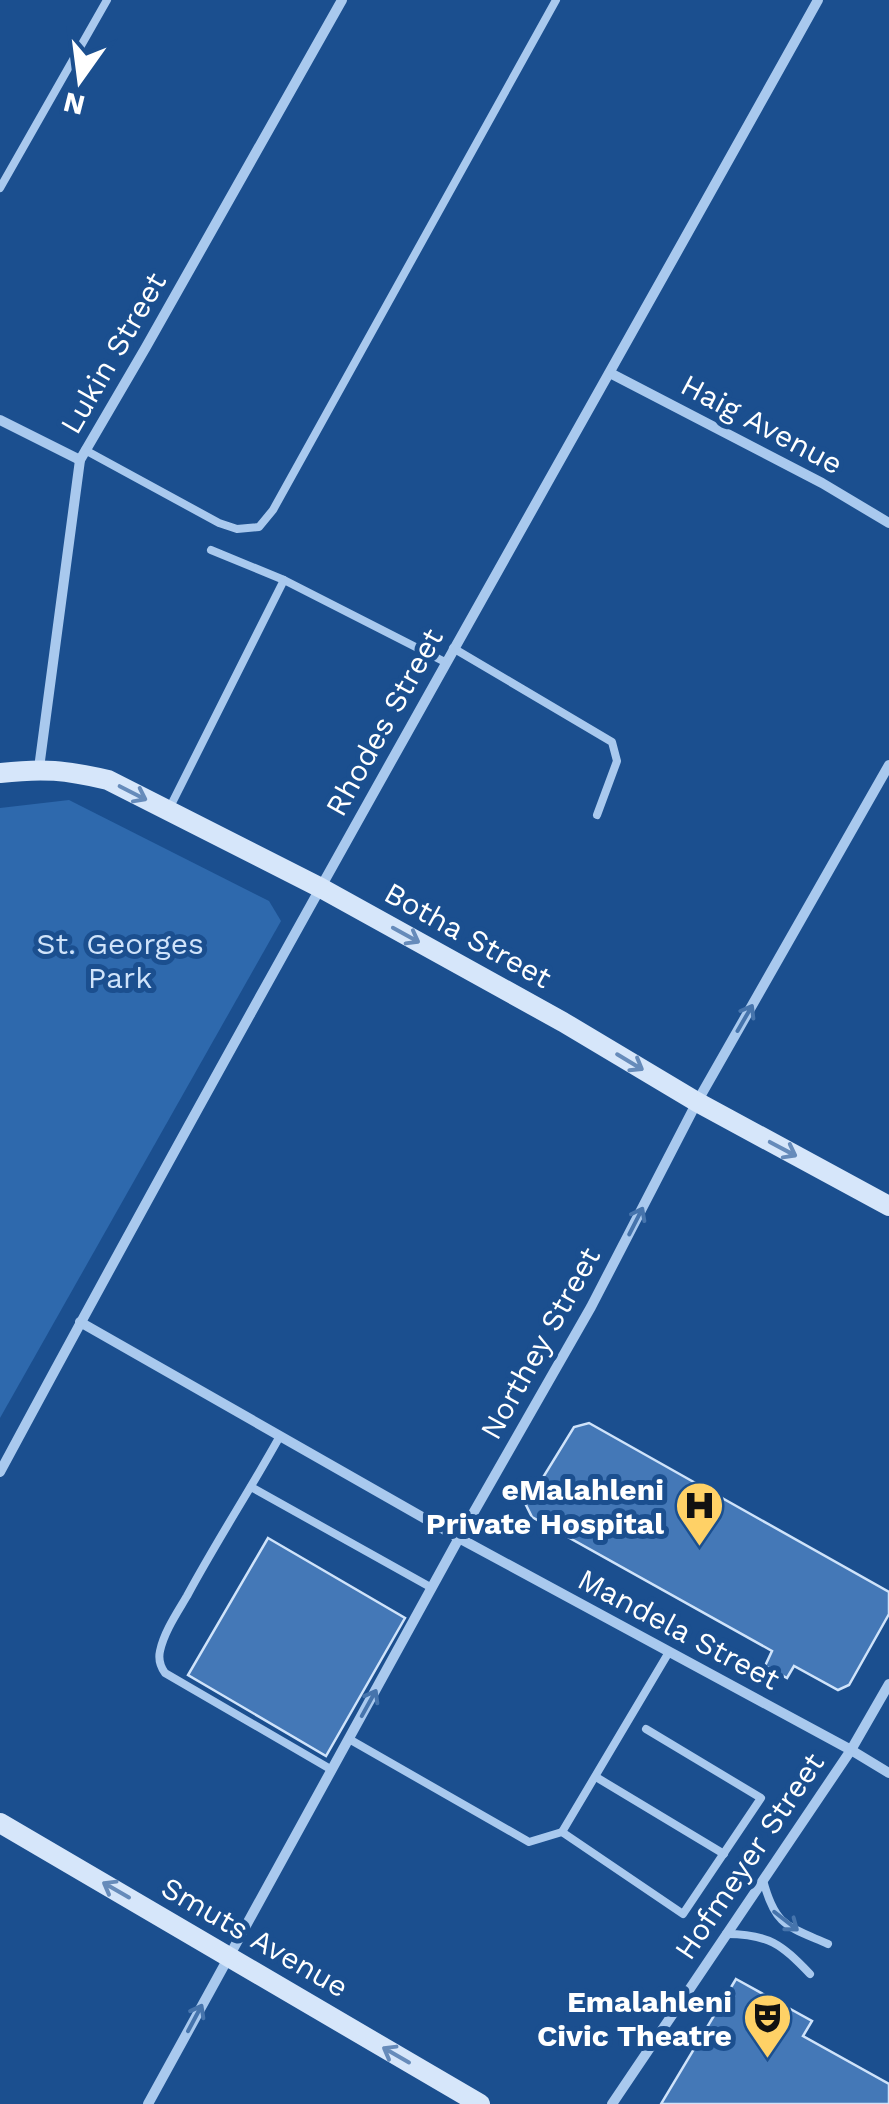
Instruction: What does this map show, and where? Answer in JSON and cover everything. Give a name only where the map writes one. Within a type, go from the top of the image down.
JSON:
[{"type":"main road","name":"Botha Street","points":[[0,773],[39,768],[108,780],[321,888],[563,1022],[697,1102],[889,1206]]},
{"type":"main road","name":"Smuts Avenue","points":[[0,1823],[480,2104]]},
{"type":"street","name":"Lukin Street","points":[[39,768],[82,455],[342,0]]},
{"type":"street","name":"Rhodes Street","points":[[0,1472],[445,662],[818,0]]},
{"type":"street","name":"Haig Avenue","points":[[610,373],[822,483],[889,523]]},
{"type":"street","points":[[0,420],[82,455]]},
{"type":"street","name":"Northey Street","points":[[148,2104],[459,1538],[591,1307],[697,1102],[889,764]]},
{"type":"street","name":"Mandela Street","points":[[80,1322],[459,1538],[889,1772]]},
{"type":"street","name":"Hofmeyer Street","points":[[612,2104],[851,1750],[889,1684]]},
{"type":"lane","points":[[0,188],[106,0]]},
{"type":"lane","points":[[82,455],[219,523],[237,529],[259,527],[556,0]]},
{"type":"lane","points":[[211,550],[284,580],[445,662]]},
{"type":"lane","points":[[168,811],[284,580]]},
{"type":"lane","points":[[453,648],[612,742],[617,761],[597,815]]},
{"type":"lane","points":[[280,1436],[173,1621],[160,1651],[161,1667],[165,1673],[332,1770]]},
{"type":"lane","points":[[252,1487],[432,1588]]},
{"type":"lane","points":[[350,1739],[529,1842],[562,1832],[669,1652]]},
{"type":"lane","points":[[562,1832],[684,1914],[762,1798],[646,1729]]},
{"type":"lane","points":[[596,1777],[724,1854]]},
{"type":"lane","points":[[763,1880],[775,1915],[828,1944]]},
{"type":"lane","points":[[726,1934],[762,1936],[790,1953],[810,1974]]},
{"type":"green space","name":"St. Georges Park","points":[[69,800],[269,901],[281,921],[0,1418],[0,808]]},
{"type":"building","name":"eMalahleni Private Hospital","points":[[589,1423],[889,1592],[889,1614],[849,1685],[838,1690],[794,1666],[787,1678],[765,1666],[772,1651],[532,1517],[526,1505],[574,1427]]},
{"type":"building","points":[[268,1538],[405,1618],[326,1756],[188,1675]]},
{"type":"building","name":"Emalahleni Civic Theatre","points":[[736,1979],[812,2021],[803,2036],[889,2084],[889,2104],[661,2104]]},
{"type":"place","name":"eMalahleni Private Hospital","points":[[699,1548]]},
{"type":"place","name":"Emalahleni Civic Theatre","points":[[767,2060]]}]
